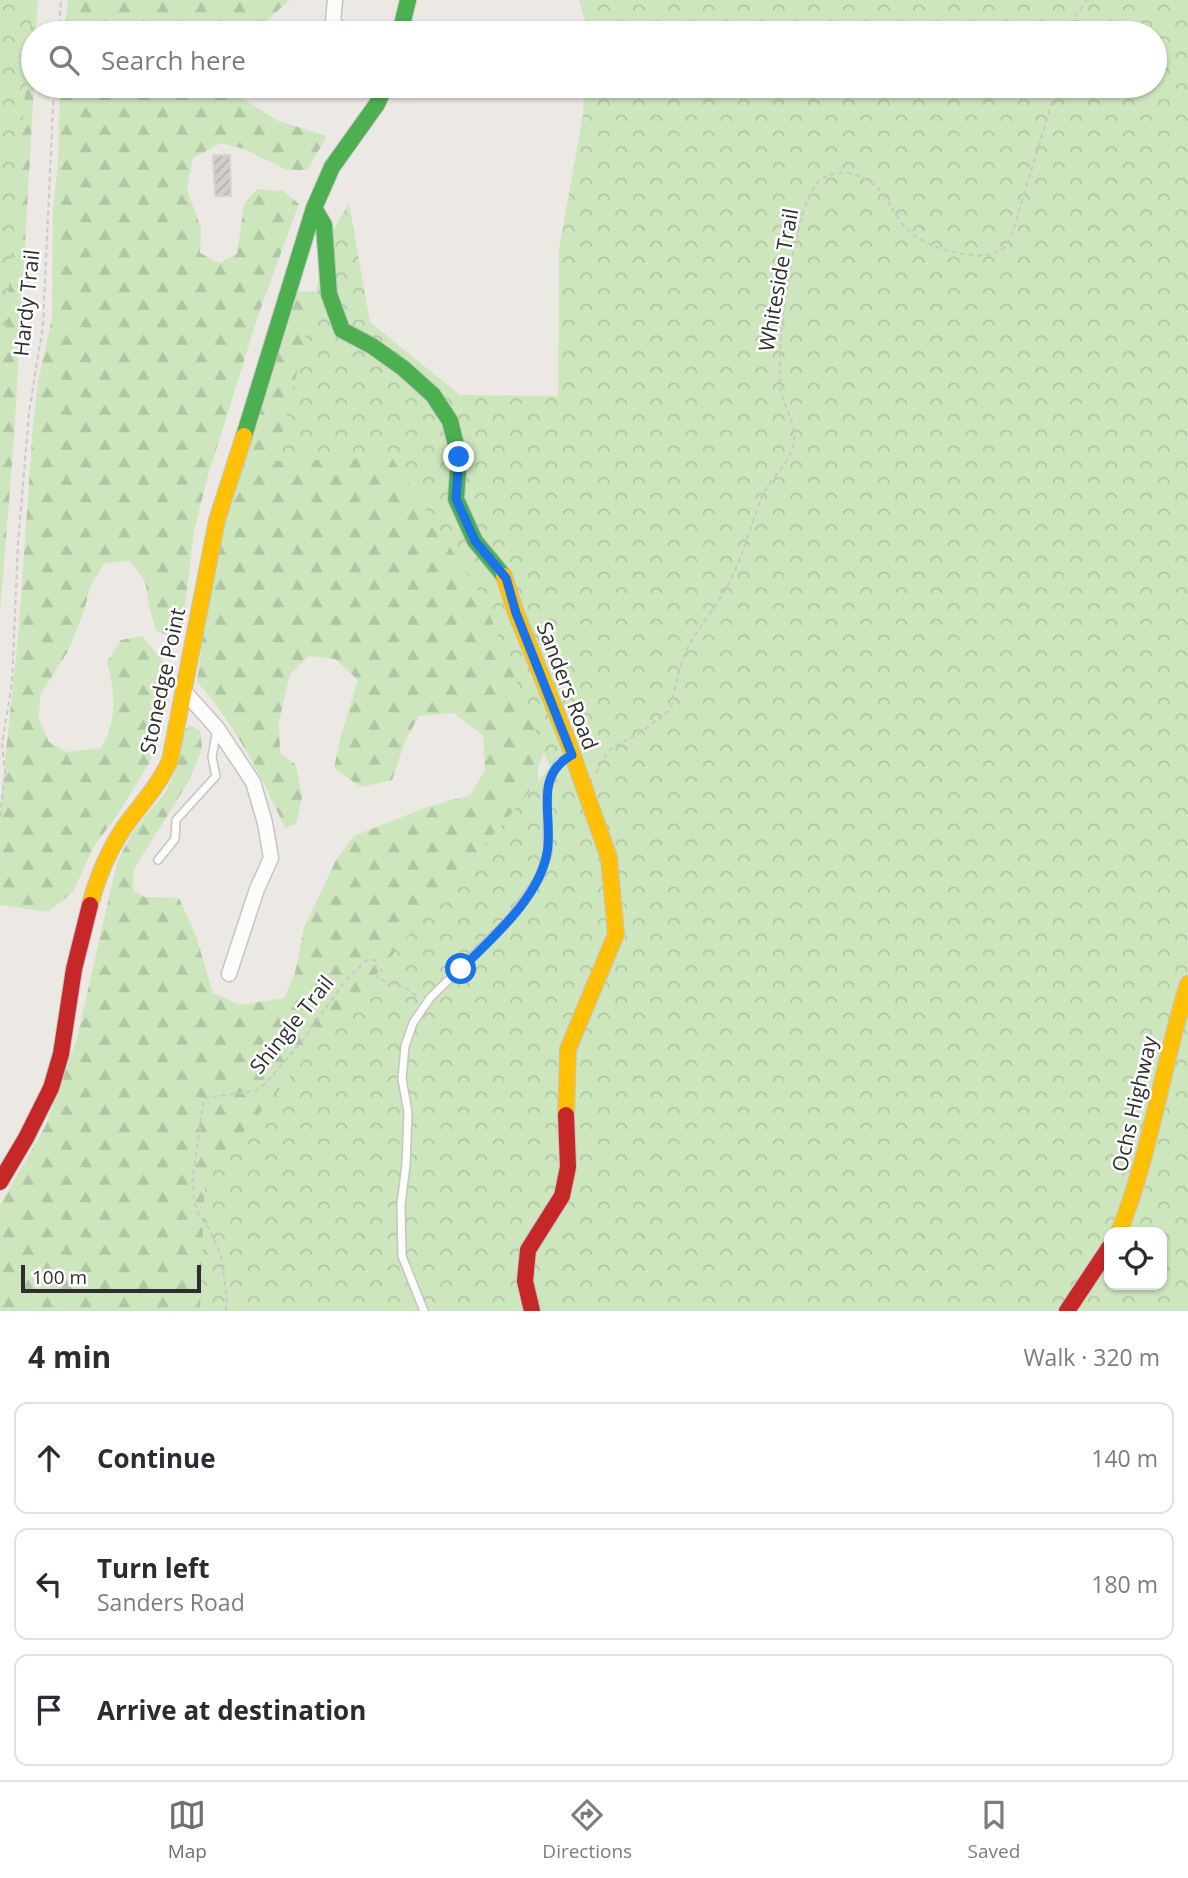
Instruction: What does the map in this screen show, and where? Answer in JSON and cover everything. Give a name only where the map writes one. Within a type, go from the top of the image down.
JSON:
[{"type":"main road","points":[[403,21],[408,0]]},
{"type":"main road","name":"Stonedge Point","points":[[0,1182],[51,1088],[61,1054],[74,968],[93,894],[107,856],[123,828],[164,774],[170,760],[217,520],[314,208],[331,167],[380,98]]},
{"type":"main road","name":"Sanders Road","points":[[314,208],[324,225],[329,294],[342,330],[372,346],[403,368],[433,395],[450,421],[459,457],[456,499],[475,541],[506,578],[516,613],[575,762],[609,858],[616,934],[568,1049],[565,1097],[568,1167],[562,1196],[528,1250],[525,1281],[532,1311]]},
{"type":"main road","name":"Ochs Highway","points":[[1121,1227],[1146,1160],[1174,1024],[1188,984]]},
{"type":"main road","points":[[1067,1311],[1104,1256]]},
{"type":"street","points":[[333,21],[335,0]]},
{"type":"street","points":[[183,690],[217,728],[253,782],[265,823],[271,858],[257,889],[229,974]]},
{"type":"lane","points":[[158,860],[175,839],[176,820],[216,776],[212,757],[217,728]]},
{"type":"lane","points":[[424,1311],[402,1256],[401,1204],[408,1112],[402,1079],[405,1046],[413,1023],[426,1004],[511,918],[538,878],[548,852],[547,790],[552,773],[559,762],[575,762]]},
{"type":"path","points":[[60,21],[61,0]]},
{"type":"path","points":[[1073,21],[1087,0]]},
{"type":"path","name":"Hardy Trail","points":[[0,816],[5,773],[2,744],[12,682],[25,452],[32,386],[43,325],[53,98]]},
{"type":"path","name":"Whiteside Trail","points":[[575,762],[594,776],[609,750],[645,730],[671,709],[676,680],[692,640],[730,581],[763,495],[790,456],[794,444],[794,429],[781,393],[778,359],[802,215],[818,181],[832,174],[856,174],[884,194],[908,231],[929,245],[961,254],[991,254],[1006,246],[1013,231],[1053,98]]},
{"type":"path","name":"Shingle Trail","points":[[226,1311],[227,1297],[221,1255],[194,1201],[193,1176],[204,1098],[255,1091],[266,1083],[302,1041],[345,981],[367,960],[375,960],[378,979],[406,988],[426,1004]]},
{"type":"green space","points":[[0,0],[38,0],[37,21],[21,21],[21,98],[33,98],[14,438],[0,613]]},
{"type":"green space","points":[[0,0],[33,0],[31,21],[21,21],[21,98],[25,98],[0,394]]},
{"type":"green space","points":[[68,0],[293,0],[288,1],[266,21],[65,21]]},
{"type":"green space","points":[[579,0],[1188,0],[1188,1311],[200,1311],[205,1178],[550,767],[483,598],[392,458],[276,461],[328,239],[349,203],[370,322],[460,395],[558,396],[559,249],[583,115],[584,98],[1167,98],[1167,21],[585,21]]},
{"type":"green space","points":[[60,98],[242,98],[278,121],[327,136],[307,170],[287,170],[244,149],[221,143],[193,158],[187,190],[201,228],[200,253],[219,263],[237,254],[244,204],[257,189],[283,191],[299,204],[259,313],[207,479],[194,531],[182,632],[172,636],[156,630],[145,581],[130,561],[105,563],[91,585],[68,651],[40,695],[39,719],[49,742],[66,752],[101,748],[110,727],[113,706],[107,662],[121,640],[142,636],[169,668],[169,698],[150,762],[118,814],[94,846],[73,892],[48,912],[0,905],[0,811],[19,626],[33,425],[38,382],[52,318],[53,208],[58,163]]},
{"type":"green space","points":[[296,291],[321,292],[372,355],[553,730],[538,767],[538,816],[410,1311],[0,1311],[0,1205],[46,1125],[77,1038],[117,862],[133,832],[166,791],[176,769],[183,732],[189,725],[200,731],[202,748],[190,779],[134,869],[133,890],[144,897],[179,898],[196,936],[213,993],[240,1005],[284,998],[295,973],[304,928],[336,860],[354,836],[427,807],[470,795],[485,770],[483,735],[453,713],[419,716],[405,741],[392,780],[361,787],[334,768],[358,680],[335,659],[309,656],[290,674],[279,721],[280,753],[296,765],[302,797],[296,824],[285,828],[247,752],[224,715],[197,682],[204,624],[225,519]]},
{"type":"building","points":[[213,155],[230,155],[231,196],[215,196]]},
{"type":"traffic: fast","points":[[403,21],[408,0]]},
{"type":"traffic: fast","points":[[244,436],[314,208],[332,167],[380,98]]},
{"type":"traffic: fast","points":[[314,208],[324,225],[329,294],[342,330],[372,346],[403,368],[433,395],[450,421],[459,457],[456,499],[475,541],[504,576]]},
{"type":"traffic: slow","points":[[90,905],[112,847],[160,779],[170,760],[217,520],[244,436]]},
{"type":"traffic: slow","points":[[504,576],[516,613],[567,739],[609,858],[616,934],[568,1049],[566,1115]]},
{"type":"traffic: slow","points":[[1121,1227],[1140,1171],[1188,984]]},
{"type":"traffic: jam","points":[[0,1182],[51,1088],[61,1054],[74,969],[90,905]]},
{"type":"traffic: jam","points":[[532,1311],[525,1281],[528,1250],[562,1196],[568,1167],[566,1115]]},
{"type":"traffic: jam","points":[[1067,1311],[1104,1256]]},
{"type":"route","points":[[459,457],[456,499],[475,541],[506,578],[516,613],[572,755],[559,762],[552,773],[547,790],[548,852],[538,878],[511,918],[461,969]]}]
